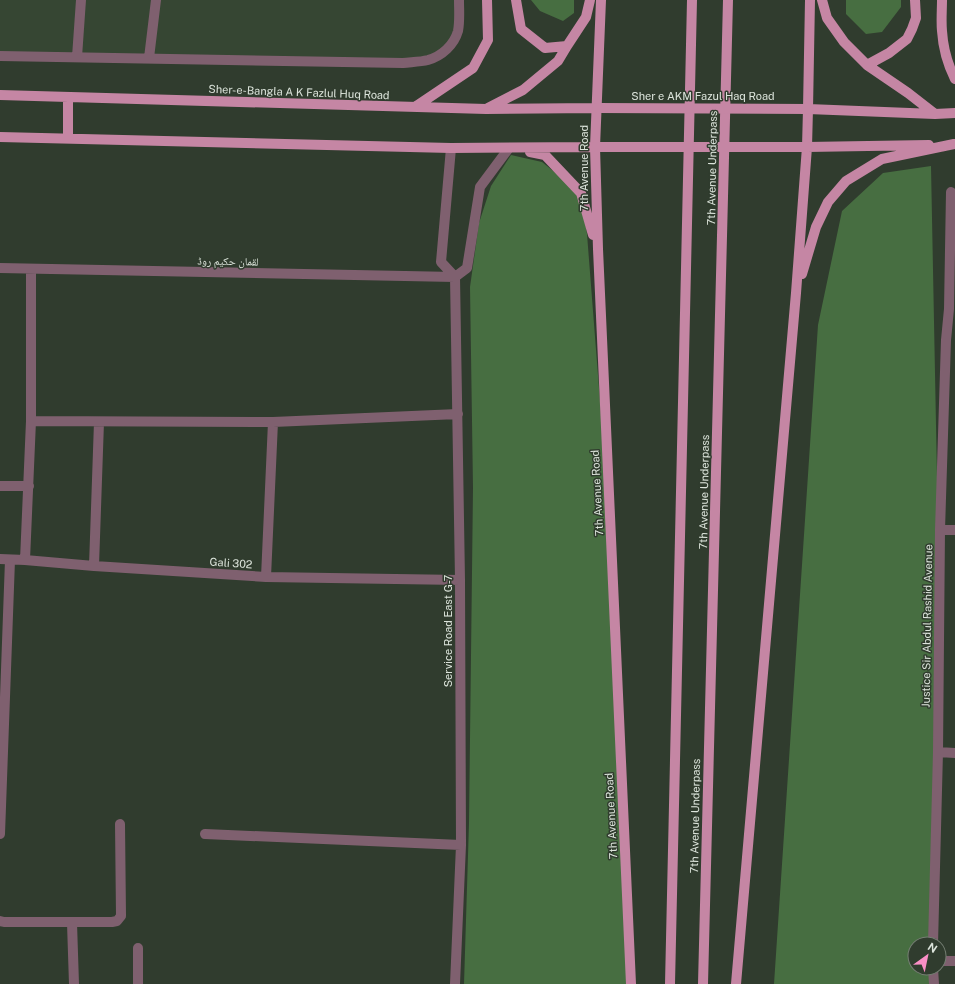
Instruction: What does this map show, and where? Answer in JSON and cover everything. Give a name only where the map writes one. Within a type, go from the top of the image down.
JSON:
[{"type":"main road","points":[[416,107],[473,68],[488,40],[488,0]]},
{"type":"main road","points":[[516,0],[521,29],[545,48],[567,46]]},
{"type":"main road","points":[[486,109],[523,90],[558,61],[586,17],[590,0]]},
{"type":"main road","name":"7th Avenue Road","points":[[601,0],[595,147],[598,248],[631,984]]},
{"type":"main road","name":"7th Avenue Underpass","points":[[670,984],[692,0]]},
{"type":"main road","name":"7th Avenue Underpass","points":[[703,984],[728,0]]},
{"type":"main road","points":[[736,984],[796,293],[807,148],[810,0]]},
{"type":"main road","points":[[822,0],[827,18],[844,42],[867,65],[908,93],[935,114]]},
{"type":"main road","points":[[867,65],[889,53],[907,39],[916,18],[915,0]]},
{"type":"main road","points":[[942,0],[942,31],[944,47],[954,75]]},
{"type":"main road","name":"Sher-e-Bangla A K Fazlul Huq Road","points":[[0,95],[486,109],[597,108]]},
{"type":"main road","points":[[68,97],[68,138]]},
{"type":"main road","name":"Sher e AKM Fazul Haq Road","points":[[597,108],[808,109]]},
{"type":"main road","points":[[808,109],[935,114],[955,113]]},
{"type":"main road","points":[[0,136],[451,148],[807,148],[954,144]]},
{"type":"main road","points":[[796,293],[816,227],[828,202],[846,181],[882,159],[954,144]]},
{"type":"main road","points":[[509,148],[545,155],[581,193],[598,248]]},
{"type":"street","points":[[77,57],[81,0]]},
{"type":"street","points":[[149,58],[156,0]]},
{"type":"street","points":[[0,56],[403,63],[428,60],[446,50],[453,42],[458,31],[459,0]]},
{"type":"street","points":[[451,148],[441,262],[455,277],[467,268],[480,187],[509,148]]},
{"type":"street","name":"Justice Sir Abdul Rashid Avenue","points":[[933,936],[938,752],[940,530],[946,340],[952,307],[951,192]]},
{"type":"street","name":"لقمان حکیم روڈ","points":[[0,268],[455,277]]},
{"type":"street","points":[[25,560],[31,422],[31,269]]},
{"type":"street","name":"Service Road East G-7","points":[[455,277],[460,580],[461,845],[455,984]]},
{"type":"street","points":[[31,422],[273,422],[458,414]]},
{"type":"street","points":[[94,566],[99,422]]},
{"type":"street","points":[[266,577],[273,422]]},
{"type":"street","points":[[0,486],[29,486]]},
{"type":"street","points":[[940,530],[955,530]]},
{"type":"street","points":[[0,834],[5,559]]},
{"type":"street","name":"Gali 302","points":[[5,559],[266,577],[460,580]]},
{"type":"street","points":[[938,752],[955,753]]},
{"type":"street","points":[[0,921],[72,923],[117,921],[121,916],[120,824]]},
{"type":"street","points":[[206,834],[461,845]]},
{"type":"street","points":[[72,923],[74,984]]},
{"type":"street","points":[[138,948],[138,984]]},
{"type":"shaded area","points":[[0,0],[459,0],[453,42],[428,60],[0,56]]},
{"type":"green space","points":[[531,0],[574,0],[574,13],[563,21],[540,11]]},
{"type":"green space","points":[[846,0],[901,0],[901,7],[882,32],[866,34],[846,14]]},
{"type":"green space","points":[[511,155],[542,162],[581,193],[587,234],[611,542],[629,984],[464,984],[469,823],[473,488],[470,287],[479,223],[491,186]]},
{"type":"green space","points":[[931,166],[939,580],[934,936],[907,936],[907,976],[934,976],[934,984],[774,984],[818,325],[842,211],[883,173]]}]
